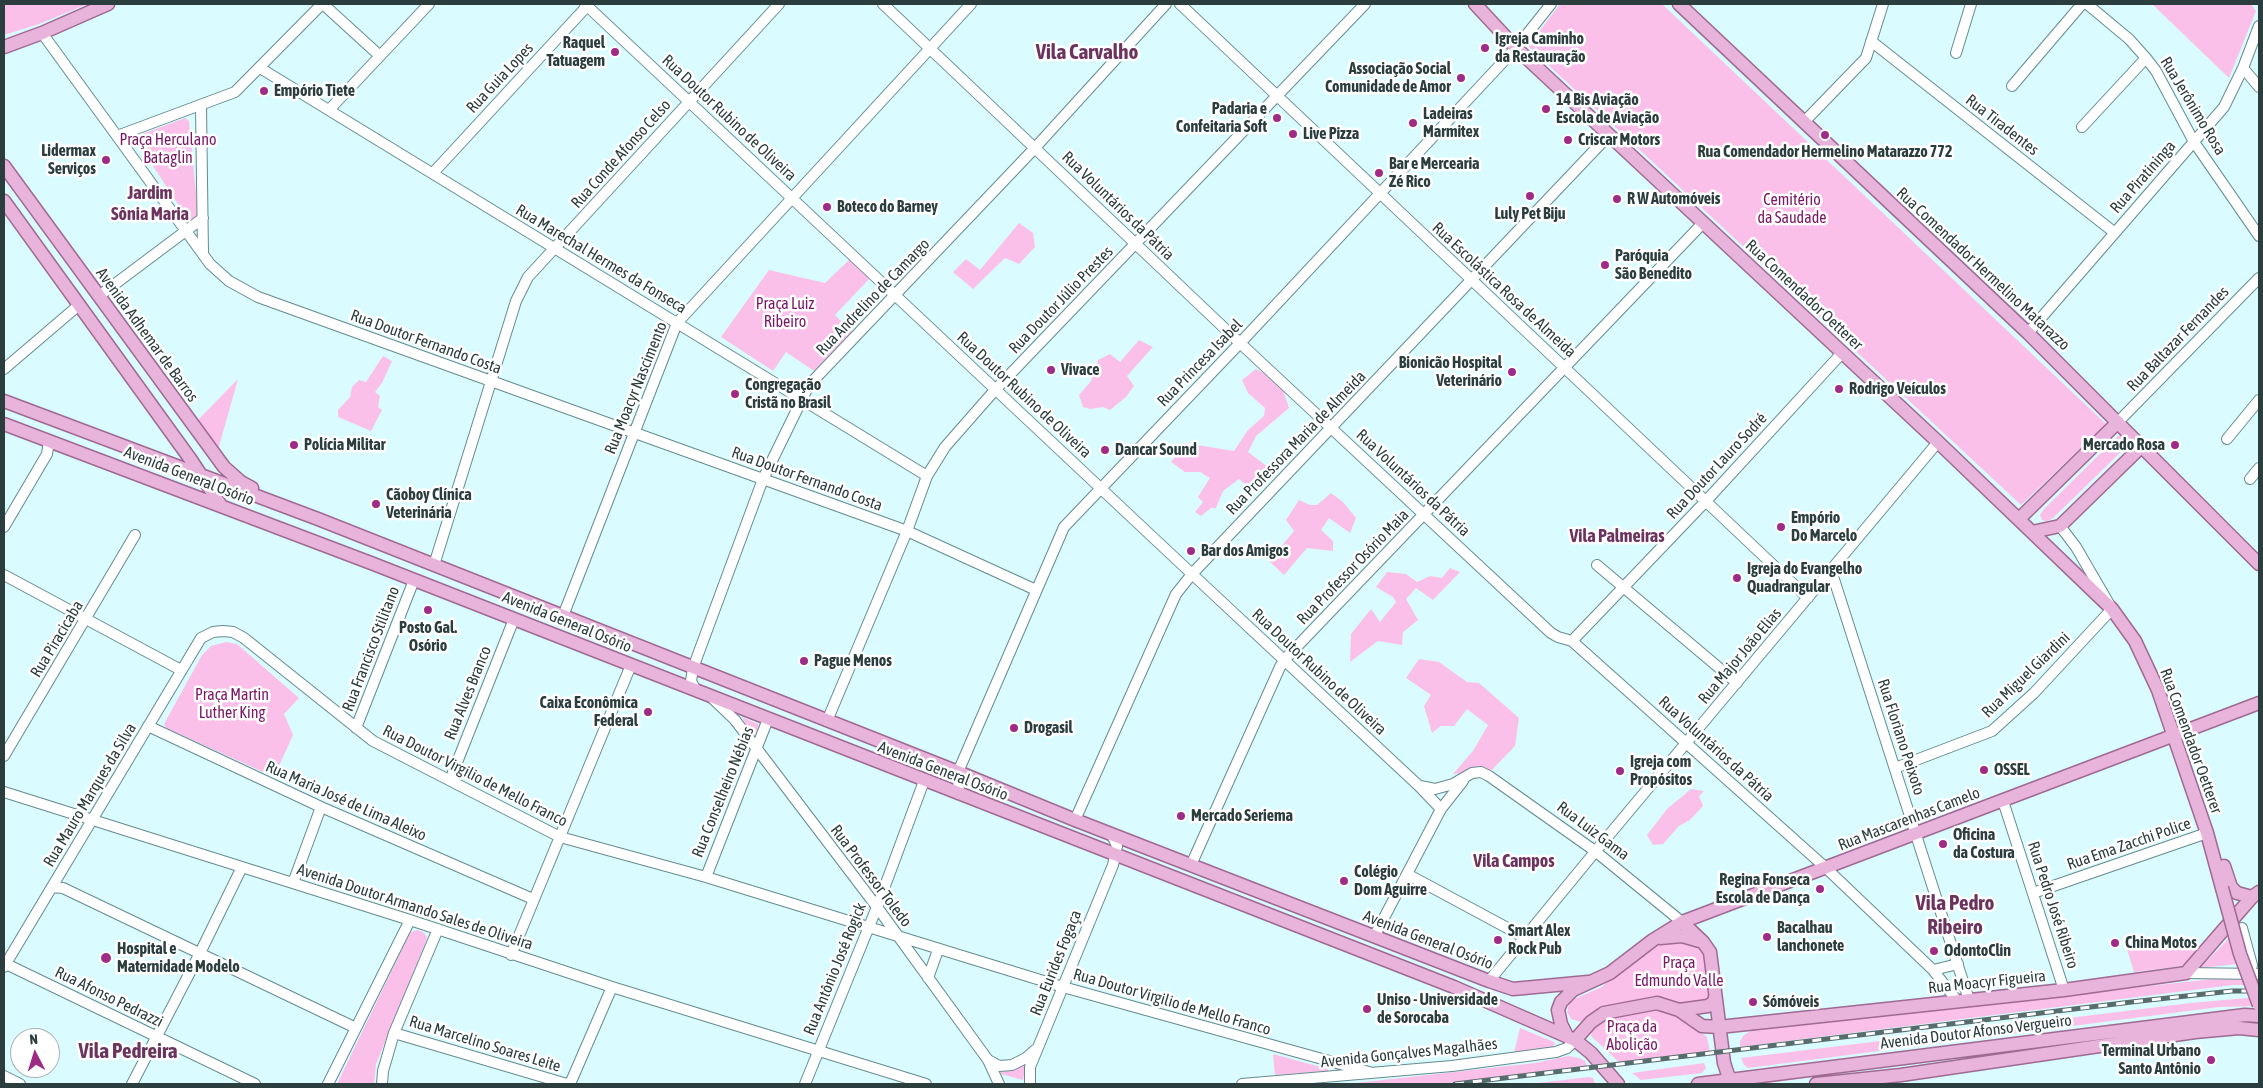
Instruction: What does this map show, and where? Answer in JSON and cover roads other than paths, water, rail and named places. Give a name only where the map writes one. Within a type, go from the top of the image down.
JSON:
[{"type":"main road","points":[[4,47],[42,33],[108,4]]},
{"type":"main road","name":"Rua Comendador Oetterer","points":[[1475,4],[1516,48],[1938,442],[2112,610],[2138,649],[2158,690],[2208,839],[2218,849],[2230,887],[2237,893],[2256,895]]},
{"type":"main road","name":"Rua Comendador Hermelino Matarazzo","points":[[1679,4],[2028,333],[2259,564]]},
{"type":"main road","name":"Avenida Adhemar de Barros","points":[[4,166],[224,467],[241,482],[280,504]]},
{"type":"main road","points":[[4,201],[221,504]]},
{"type":"main road","name":"Avenida General Osório","points":[[4,401],[280,504],[1075,820],[1489,981],[1513,989],[1588,982]]},
{"type":"main road","points":[[2019,519],[2118,422]]},
{"type":"main road","name":"Avenida General Osório","points":[[4,424],[221,504],[1575,1035]]},
{"type":"main road","points":[[2032,532],[2057,526],[2142,446]]},
{"type":"main road","points":[[2035,504],[2032,512],[2033,520],[2039,526],[2057,526]]},
{"type":"main road","name":"Rua Mascarenhas Camelo","points":[[1682,922],[2259,704]]},
{"type":"main road","points":[[2208,839],[2222,888],[2255,976],[2259,995]]},
{"type":"main road","points":[[2186,973],[2256,895]]},
{"type":"main road","points":[[1618,1084],[1558,1014],[1561,1002],[1573,990],[1610,973],[1653,940],[1682,922],[1704,942],[1711,958],[1724,1062],[1733,1082]]},
{"type":"main road","points":[[1653,940],[1675,936],[1704,942]]},
{"type":"main road","name":"Rua Moacyr Figueira","points":[[1719,1027],[2064,990],[2186,973]]},
{"type":"main road","points":[[2255,976],[2259,1005]]},
{"type":"main road","points":[[1454,988],[1479,986],[1489,981]]},
{"type":"main road","points":[[1679,1010],[1708,1006],[1714,1002],[1715,997]]},
{"type":"main road","points":[[1575,1035],[1598,1016],[1657,1003],[1679,1010],[1696,1023],[1719,1027]]},
{"type":"main road","name":"Avenida Doutor Afonso Vergueiro","points":[[1698,1084],[1733,1082],[2245,1015],[2259,1016]]},
{"type":"main road","name":"Avenida Doutor Afonso Vergueiro","points":[[1816,1084],[1911,1073],[2135,1040],[2239,1028],[2259,1030]]},
{"type":"street","points":[[117,136],[235,92],[322,4],[380,56]]},
{"type":"street","points":[[329,110],[429,4]]},
{"type":"street","name":"Rua Doutor Rubino de Oliveira","points":[[587,4],[1100,488],[1420,786],[1441,809]]},
{"type":"street","name":"Rua Guia Lopes","points":[[433,173],[587,4]]},
{"type":"street","name":"Rua Conde Afonso Celso","points":[[434,565],[516,301],[528,278],[779,4]]},
{"type":"street","name":"Rua Voluntários da Pátria","points":[[883,4],[1240,343],[1551,633],[1572,641],[1688,743],[1826,868],[1963,1001]]},
{"type":"street","name":"Rua Moacyr Nascimento","points":[[563,616],[677,323],[971,4]]},
{"type":"street","name":"Rua Andrelino de Camargo","points":[[693,668],[763,479],[809,385],[896,296],[1035,148],[1166,4]]},
{"type":"street","name":"Rua Escolástica Rosa de Almeida","points":[[1180,4],[1808,598]]},
{"type":"street","name":"Rua Doutor Júlio Prestes","points":[[827,721],[907,531],[927,476],[945,446],[996,390],[1365,4]]},
{"type":"street","name":"Rua Princesa Isabel","points":[[959,794],[958,772],[1064,526],[1240,343],[1516,48],[1550,4]]},
{"type":"street","points":[[1805,122],[1866,58],[1883,4]]},
{"type":"street","points":[[1956,53],[1971,4]]},
{"type":"street","points":[[2012,86],[2082,4]]},
{"type":"street","name":"Rua Jerônimo Rosa","points":[[2087,4],[2129,39],[2156,71],[2194,142],[2259,236]]},
{"type":"street","name":"Rua Piratininga","points":[[2028,333],[2224,106],[2243,68],[2259,26]]},
{"type":"street","name":"Rua Doutor Fernando Costa","points":[[42,33],[203,254],[218,273],[229,281],[258,297],[907,531],[1036,590]]},
{"type":"street","name":"Rua Tiradentes","points":[[1872,41],[2114,233]]},
{"type":"street","points":[[2082,127],[2146,58]]},
{"type":"street","name":"Rua Marechal Hermes da Fonseca","points":[[260,68],[927,476]]},
{"type":"street","points":[[2243,68],[2259,87]]},
{"type":"street","points":[[201,106],[203,254]]},
{"type":"street","name":"Rua Professora Maria de Almeida","points":[[1075,820],[1176,594],[1192,574],[1609,135]]},
{"type":"street","points":[[98,296],[203,218]]},
{"type":"street","name":"Rua Professor Osório Maia","points":[[1191,865],[1280,666],[1285,659],[1703,223]]},
{"type":"street","name":"Rua Baltazar Fernandes","points":[[2118,422],[2259,278]]},
{"type":"street","points":[[4,369],[79,305]]},
{"type":"street","name":"Rua Doutor Lauro Sodré","points":[[1572,641],[1706,501],[1842,353]]},
{"type":"street","points":[[2227,439],[2259,400]]},
{"type":"street","points":[[4,527],[47,454],[49,441]]},
{"type":"street","name":"Rua Major João Elias","points":[[1489,981],[1526,938],[1595,851],[1688,743],[1938,442]]},
{"type":"street","points":[[2250,479],[2259,468]]},
{"type":"street","name":"Rua Comendador Oetterer","points":[[2057,526],[2076,546],[2112,610]]},
{"type":"street","name":"Rua Piracicaba","points":[[4,756],[87,620],[135,535]]},
{"type":"street","points":[[1597,565],[1737,684]]},
{"type":"street","name":"Rua Floriano Peixoto","points":[[1832,570],[1958,964],[1963,1001]]},
{"type":"street","points":[[4,575],[181,670]]},
{"type":"street","name":"Rua Francisco Stilitano","points":[[356,728],[414,580]]},
{"type":"street","name":"Rua Miguel Giardini","points":[[1895,768],[1992,731],[2034,693],[2112,610]]},
{"type":"street","name":"Rua Alves Branco","points":[[450,780],[514,619]]},
{"type":"street","name":"Rua Doutor Virgilio de Mello Franco","points":[[201,638],[213,632],[223,631],[233,632],[244,638],[373,742],[560,837],[706,877],[1062,987],[1369,1072]]},
{"type":"street","name":"Rua Mauro Marques da Silva","points":[[4,965],[201,638]]},
{"type":"street","points":[[511,955],[631,665]]},
{"type":"street","points":[[693,668],[691,681],[695,689]]},
{"type":"street","name":"Rua Professor Toledo","points":[[708,695],[729,712],[877,907],[988,1060],[996,1084]]},
{"type":"street","name":"Rua Conselheiro Nébias","points":[[706,877],[768,719]]},
{"type":"street","name":"Rua Maria José de Lima Aleixo","points":[[148,726],[322,807],[533,899]]},
{"type":"street","name":"Rua Luiz Gama","points":[[1465,778],[1481,772],[1488,776],[1595,851],[1682,922]]},
{"type":"street","points":[[1420,786],[1435,789],[1465,778]]},
{"type":"street","points":[[1374,936],[1441,809],[1465,778]]},
{"type":"street","name":"Rua Antônio José Rogick","points":[[805,1084],[877,907],[924,781]]},
{"type":"street","name":"Avenida Doutor Armando Sales de Oliveira","points":[[4,792],[410,920],[612,987],[926,1084]]},
{"type":"street","name":"Rua Pedro José Ribeiro","points":[[2003,800],[2064,990]]},
{"type":"street","points":[[293,883],[322,807]]},
{"type":"street","points":[[1112,834],[1117,841],[1116,855]]},
{"type":"street","name":"Rua Ema Zacchi Police","points":[[2033,893],[2208,839]]},
{"type":"street","name":"Rua Eurides Fogaça","points":[[1030,1084],[1030,1068],[1116,855]]},
{"type":"street","points":[[132,1084],[242,867]]},
{"type":"street","points":[[1407,874],[1526,938]]},
{"type":"street","points":[[52,887],[63,888],[356,1028]]},
{"type":"street","points":[[328,1084],[410,920]]},
{"type":"street","points":[[2242,928],[2255,976]]},
{"type":"street","points":[[382,1084],[383,1071],[394,1033],[438,929]]},
{"type":"street","points":[[928,978],[938,950]]},
{"type":"street","points":[[1933,970],[1958,964]]},
{"type":"street","name":"Rua Afonso Pedrazzi","points":[[4,965],[255,1084]]},
{"type":"street","name":"Rua Moacyr Figueira","points":[[2186,973],[2255,976]]},
{"type":"street","points":[[568,1084],[612,987]]},
{"type":"street","name":"Rua Marcelino Soares Leite","points":[[394,1033],[568,1084]]},
{"type":"street","name":"Avenida Gonçalves Magalhães","points":[[1242,1084],[1452,1066],[1556,1052],[1567,1048],[1575,1035]]},
{"type":"street","points":[[988,1060],[999,1066],[1012,1065],[1026,1058],[1038,1047]]},
{"type":"street","points":[[4,1076],[20,1084]]},
{"type":"street","points":[[996,1084],[1003,1082],[1009,1084]]},
{"type":"railway","points":[[1455,1084],[2140,1001],[2232,991],[2259,991]]},
{"type":"place","name":"Igreja Caminho da Restauração","points":[[1485,48]]},
{"type":"place","name":"Raquel Tatuagem","points":[[615,52]]},
{"type":"place","name":"Associação Social Comunidade de Amor","points":[[1461,78]]},
{"type":"place","name":"Empório Tiete","points":[[264,91]]},
{"type":"place","name":"14 Bis Aviação Escola de Aviação","points":[[1546,109]]},
{"type":"place","name":"Padaria e Confeitaria Soft","points":[[1277,118]]},
{"type":"place","name":"Ladeiras Marmitex","points":[[1413,123]]},
{"type":"place","name":"Live Pizza","points":[[1293,134]]},
{"type":"place","name":"Rua Comendador Hermelino Matarazzo 772","points":[[1825,135]]},
{"type":"place","name":"Criscar Motors","points":[[1568,140]]},
{"type":"place","name":"Lidermax Serviços","points":[[106,160]]},
{"type":"place","name":"Bar e Mercearia Zé Rico","points":[[1379,173]]},
{"type":"place","name":"Luly Pet Biju","points":[[1530,196]]},
{"type":"place","name":"R W Automóveis","points":[[1617,199]]},
{"type":"place","name":"Boteco do Barney","points":[[827,207]]},
{"type":"place","name":"Paróquia São Benedito","points":[[1605,265]]},
{"type":"place","name":"Vivace","points":[[1051,370]]},
{"type":"place","name":"Bionicão Hospital Veterinário","points":[[1512,372]]},
{"type":"place","name":"Rodrigo Veículos","points":[[1839,389]]},
{"type":"place","name":"Congregação Cristã no Brasil","points":[[735,394]]},
{"type":"place","name":"Polícia Militar","points":[[294,445]]},
{"type":"place","name":"Mercado Rosa","points":[[2175,445]]},
{"type":"place","name":"Dancar Sound","points":[[1105,450]]},
{"type":"place","name":"Cãoboy Clínica Veterinária","points":[[376,504]]},
{"type":"place","name":"Empório Do Marcelo","points":[[1781,527]]},
{"type":"place","name":"Bar dos Amigos","points":[[1191,551]]},
{"type":"place","name":"Igreja do Evangelho Quadrangular","points":[[1737,578]]},
{"type":"place","name":"Posto Gal. Osório","points":[[428,610]]},
{"type":"place","name":"Pague Menos","points":[[804,661]]},
{"type":"place","name":"Caixa Econômica Federal","points":[[648,712]]},
{"type":"place","name":"Drogasil","points":[[1014,728]]},
{"type":"place","name":"OSSEL","points":[[1984,770]]},
{"type":"place","name":"Igreja com Propósitos","points":[[1620,771]]},
{"type":"place","name":"Mercado Seriema","points":[[1181,816]]},
{"type":"place","name":"Oficina da Costura","points":[[1943,844]]},
{"type":"place","name":"Colégio Dom Aguirre","points":[[1344,881]]},
{"type":"place","name":"Regina Fonseca Escola de Dança","points":[[1820,889]]},
{"type":"place","name":"Bacalhau lanchonete","points":[[1767,937]]},
{"type":"place","name":"Smart Alex Rock Pub","points":[[1498,940]]},
{"type":"place","name":"China Motos","points":[[2115,943]]},
{"type":"place","name":"OdontoClin","points":[[1934,951]]},
{"type":"place","name":"Hospital e Maternidade Modelo","points":[[106,958]]},
{"type":"place","name":"Sómóveis","points":[[1753,1002]]},
{"type":"place","name":"Uniso - Universidade de Sorocaba","points":[[1367,1009]]},
{"type":"place","name":"Terminal Urbano Santo Antônio","points":[[2211,1060]]},
{"type":"district","name":"Vila Carvalho","points":[[1087,52]]},
{"type":"district","name":"Jardim Sônia Maria","points":[[150,203]]},
{"type":"district","name":"Vila Palmeiras","points":[[1617,536]]},
{"type":"district","name":"Vila Campos","points":[[1514,861]]},
{"type":"district","name":"Vila Pedro Ribeiro","points":[[1955,915]]},
{"type":"district","name":"Vila Pedreira","points":[[128,1051]]},
{"type":"park label","name":"Praça Herculano Bataglin","points":[[168,149]]},
{"type":"park label","name":"Cemitério da Saudade","points":[[1792,209]]},
{"type":"park label","name":"Praça Luiz Ribeiro","points":[[785,313]]},
{"type":"park label","name":"Praça Martin Luther King","points":[[232,704]]},
{"type":"park label","name":"Praça Edmundo Valle","points":[[1679,972]]},
{"type":"park label","name":"Praça da Abolição","points":[[1632,1036]]}]
